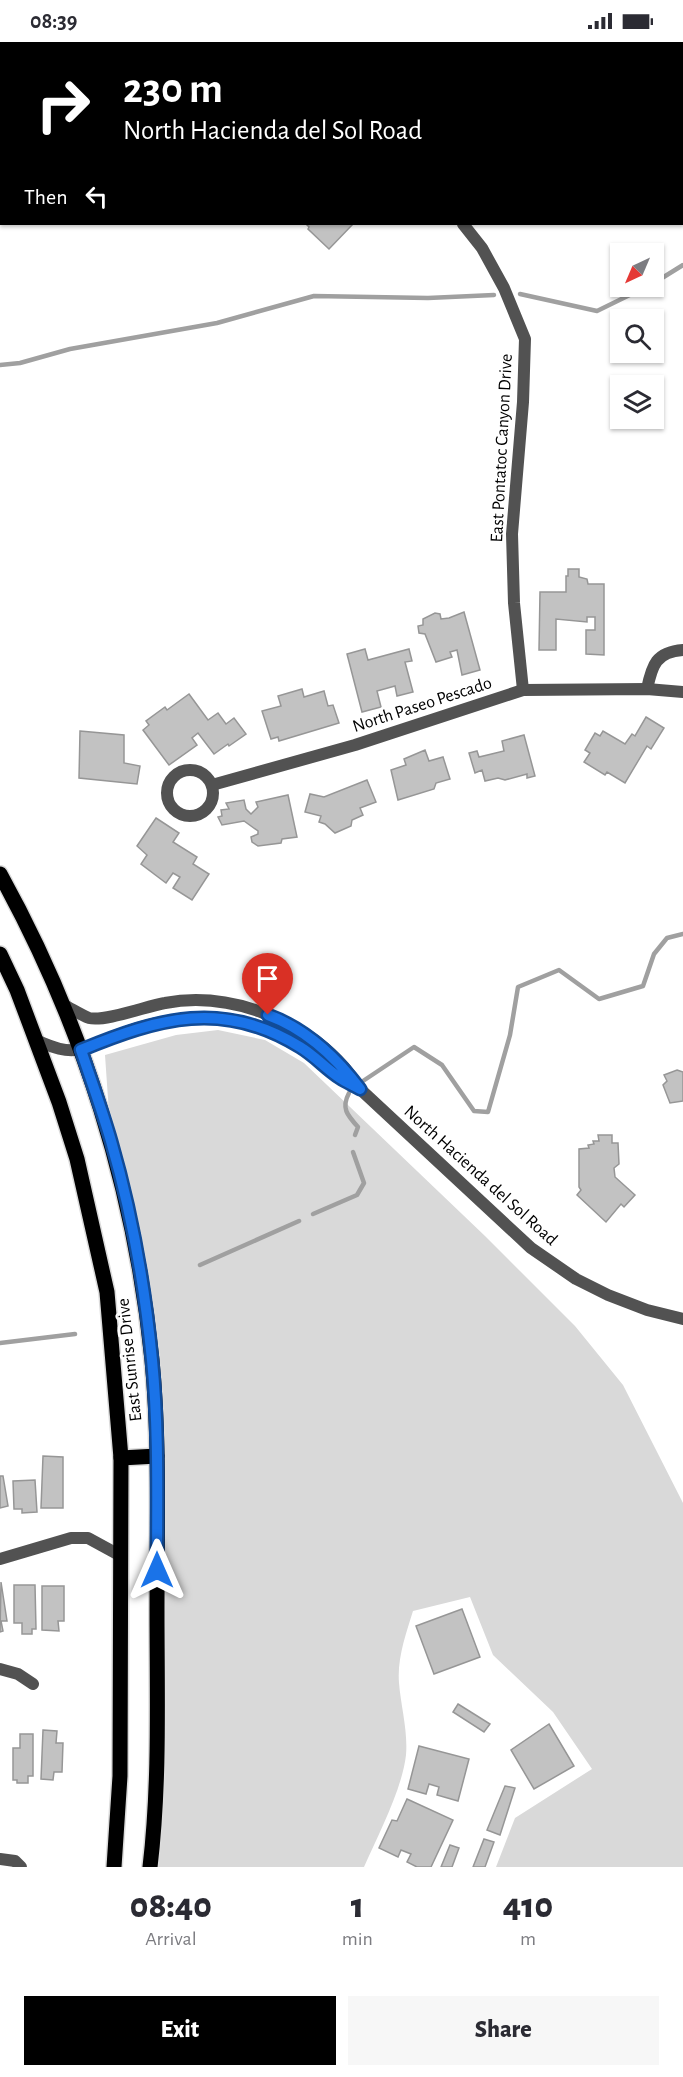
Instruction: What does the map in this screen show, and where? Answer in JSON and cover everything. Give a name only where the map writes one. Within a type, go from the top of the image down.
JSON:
[{"type":"main road","name":"East Sunrise Drive","points":[[0,874],[21,911],[64,1005],[81,1050],[111,1142],[142,1287],[152,1360],[157,1456],[156,1718],[154,1834],[150,1867]]},
{"type":"main road","name":"East Sunrise Drive","points":[[0,954],[38,1041],[77,1159],[107,1292],[121,1458],[120,1776],[114,1867]]},
{"type":"main road","points":[[121,1458],[157,1456]]},
{"type":"street","name":"East Pontatoc Canyon Drive","points":[[464,225],[482,248],[504,288],[525,339],[523,402],[512,534],[514,603],[523,690]]},
{"type":"street","points":[[647,689],[651,673],[660,658],[670,651],[683,651]]},
{"type":"street","name":"North Paseo Pescado","points":[[212,785],[355,745],[523,690],[647,689],[683,692]]},
{"type":"street","name":"North Hacienda del Sol Road","points":[[64,1005],[88,1018],[102,1018],[168,1002],[196,1000],[227,1002],[281,1020],[317,1043],[343,1066],[360,1089],[531,1248],[576,1279],[608,1295],[647,1310],[683,1320]]},
{"type":"street","name":"North Hacienda del Sol Road","points":[[38,1041],[56,1049],[81,1050],[120,1034],[160,1022],[201,1016],[231,1019],[279,1035],[360,1089]]},
{"type":"street","points":[[0,1559],[71,1538],[88,1538],[122,1556]]},
{"type":"street","points":[[0,1669],[18,1674],[33,1684]]},
{"type":"street","points":[[0,1859],[15,1862],[21,1867]]},
{"type":"shaded area","points":[[218,1030],[265,1040],[304,1063],[485,1236],[575,1326],[623,1385],[683,1503],[683,1867],[496,1867],[515,1818],[592,1769],[553,1712],[493,1655],[470,1597],[413,1611],[399,1664],[406,1737],[404,1769],[389,1812],[364,1867],[150,1867],[152,1360],[111,1142],[105,1055],[176,1035]]},
{"type":"building","points":[[307,225],[352,225],[329,249],[308,229]]},
{"type":"building","points":[[568,569],[579,569],[579,577],[587,579],[588,584],[604,584],[604,655],[586,654],[586,630],[595,630],[595,617],[587,617],[587,622],[556,619],[556,650],[539,650],[540,592],[566,592]]},
{"type":"building","points":[[464,612],[480,670],[462,675],[457,650],[450,652],[452,657],[436,662],[425,634],[419,633],[418,626],[423,625],[423,619],[435,613],[440,614],[441,619]]},
{"type":"building","points":[[365,649],[368,660],[409,649],[412,661],[405,662],[413,692],[397,696],[395,686],[377,691],[381,707],[362,712],[347,654]]},
{"type":"building","points":[[302,689],[304,697],[324,691],[328,706],[333,705],[339,723],[279,741],[278,737],[271,739],[262,711],[281,706],[278,696]]},
{"type":"building","points":[[189,694],[208,720],[218,713],[226,724],[234,718],[246,734],[214,754],[198,733],[192,738],[197,745],[169,765],[143,730],[149,725],[146,721],[165,707],[167,710]]},
{"type":"building","points":[[646,717],[664,728],[651,749],[647,746],[625,783],[607,772],[605,775],[584,762],[590,753],[585,750],[595,733],[600,736],[603,731],[625,744],[632,734],[635,736]]},
{"type":"building","points":[[80,731],[124,735],[124,763],[140,766],[137,784],[79,778]]},
{"type":"building","points":[[524,735],[535,776],[527,778],[527,774],[505,780],[498,778],[485,781],[482,770],[475,773],[469,753],[477,751],[479,757],[504,751],[502,741]]},
{"type":"building","points":[[425,750],[429,761],[443,757],[450,779],[436,783],[434,789],[398,800],[391,770],[406,765],[404,759]]},
{"type":"building","points":[[367,780],[376,802],[360,808],[363,815],[352,820],[351,826],[335,833],[319,822],[321,816],[305,812],[310,794],[324,797]]},
{"type":"building","points":[[288,795],[297,837],[282,839],[281,843],[258,846],[252,842],[251,837],[258,834],[258,831],[244,821],[222,825],[218,817],[222,816],[221,810],[229,809],[226,803],[244,800],[246,809],[251,814],[258,807],[256,802]]},
{"type":"building","points":[[156,818],[179,833],[173,842],[197,857],[193,864],[209,874],[192,900],[173,888],[180,877],[173,873],[166,883],[141,864],[147,855],[137,846]]},
{"type":"building","points":[[677,1070],[683,1072],[683,1101],[670,1103],[663,1085],[667,1081],[664,1075]]},
{"type":"building","points":[[598,1135],[612,1135],[612,1143],[618,1143],[619,1164],[614,1168],[615,1177],[635,1195],[624,1207],[621,1204],[606,1222],[577,1195],[581,1190],[579,1187],[579,1149],[589,1148],[588,1145],[594,1144],[593,1141],[599,1141]]},
{"type":"building","points":[[43,1456],[63,1457],[63,1508],[41,1508]]},
{"type":"building","points":[[0,1476],[3,1476],[8,1506],[0,1508]]},
{"type":"building","points":[[35,1480],[37,1512],[22,1513],[22,1509],[14,1509],[13,1481]]},
{"type":"building","points":[[1,1582],[7,1621],[1,1621],[3,1631],[0,1632]]},
{"type":"building","points":[[14,1585],[35,1585],[36,1629],[32,1629],[32,1634],[22,1634],[22,1623],[14,1623]]},
{"type":"building","points":[[42,1586],[64,1586],[64,1621],[58,1621],[59,1631],[42,1630]]},
{"type":"building","points":[[462,1609],[480,1657],[434,1674],[416,1626]]},
{"type":"building","points":[[458,1704],[490,1724],[484,1732],[453,1712]]},
{"type":"building","points":[[549,1724],[574,1766],[534,1789],[511,1750]]},
{"type":"building","points":[[43,1730],[57,1731],[56,1743],[63,1743],[62,1772],[54,1772],[53,1780],[41,1779]]},
{"type":"building","points":[[20,1734],[33,1734],[33,1776],[28,1776],[28,1783],[17,1783],[17,1780],[13,1780],[13,1748],[20,1748]]},
{"type":"building","points":[[419,1746],[469,1759],[458,1801],[437,1795],[439,1787],[429,1784],[426,1794],[408,1789]]},
{"type":"building","points":[[505,1786],[515,1788],[500,1835],[487,1830]]},
{"type":"building","points":[[407,1799],[453,1820],[431,1867],[417,1867],[407,1862],[411,1854],[401,1850],[398,1857],[379,1848],[392,1820],[397,1821]]},
{"type":"building","points":[[484,1839],[494,1842],[485,1867],[473,1867]]},
{"type":"building","points":[[450,1845],[459,1848],[452,1867],[441,1867]]},
{"type":"waterway","points":[[664,277],[683,265]]},
{"type":"waterway","points":[[520,294],[597,311],[626,297]]},
{"type":"waterway","points":[[0,365],[20,363],[70,349],[217,323],[314,296],[428,298],[494,295]]},
{"type":"waterway","points":[[363,1081],[414,1047],[442,1065],[474,1111],[488,1112],[510,1035],[518,987],[559,970],[599,999],[643,986],[654,954],[667,938],[683,934]]},
{"type":"waterway","points":[[349,1093],[345,1107],[348,1115],[358,1127],[355,1135]]},
{"type":"waterway","points":[[313,1214],[357,1195],[364,1183],[353,1152]]},
{"type":"waterway","points":[[200,1265],[299,1221]]},
{"type":"waterway","points":[[0,1343],[75,1334]]},
{"type":"route","points":[[157,1570],[156,1432],[152,1360],[142,1287],[111,1142],[81,1050],[152,1024],[201,1016],[231,1019],[279,1035],[360,1089],[343,1066],[317,1043],[281,1020],[268,1015]]}]
